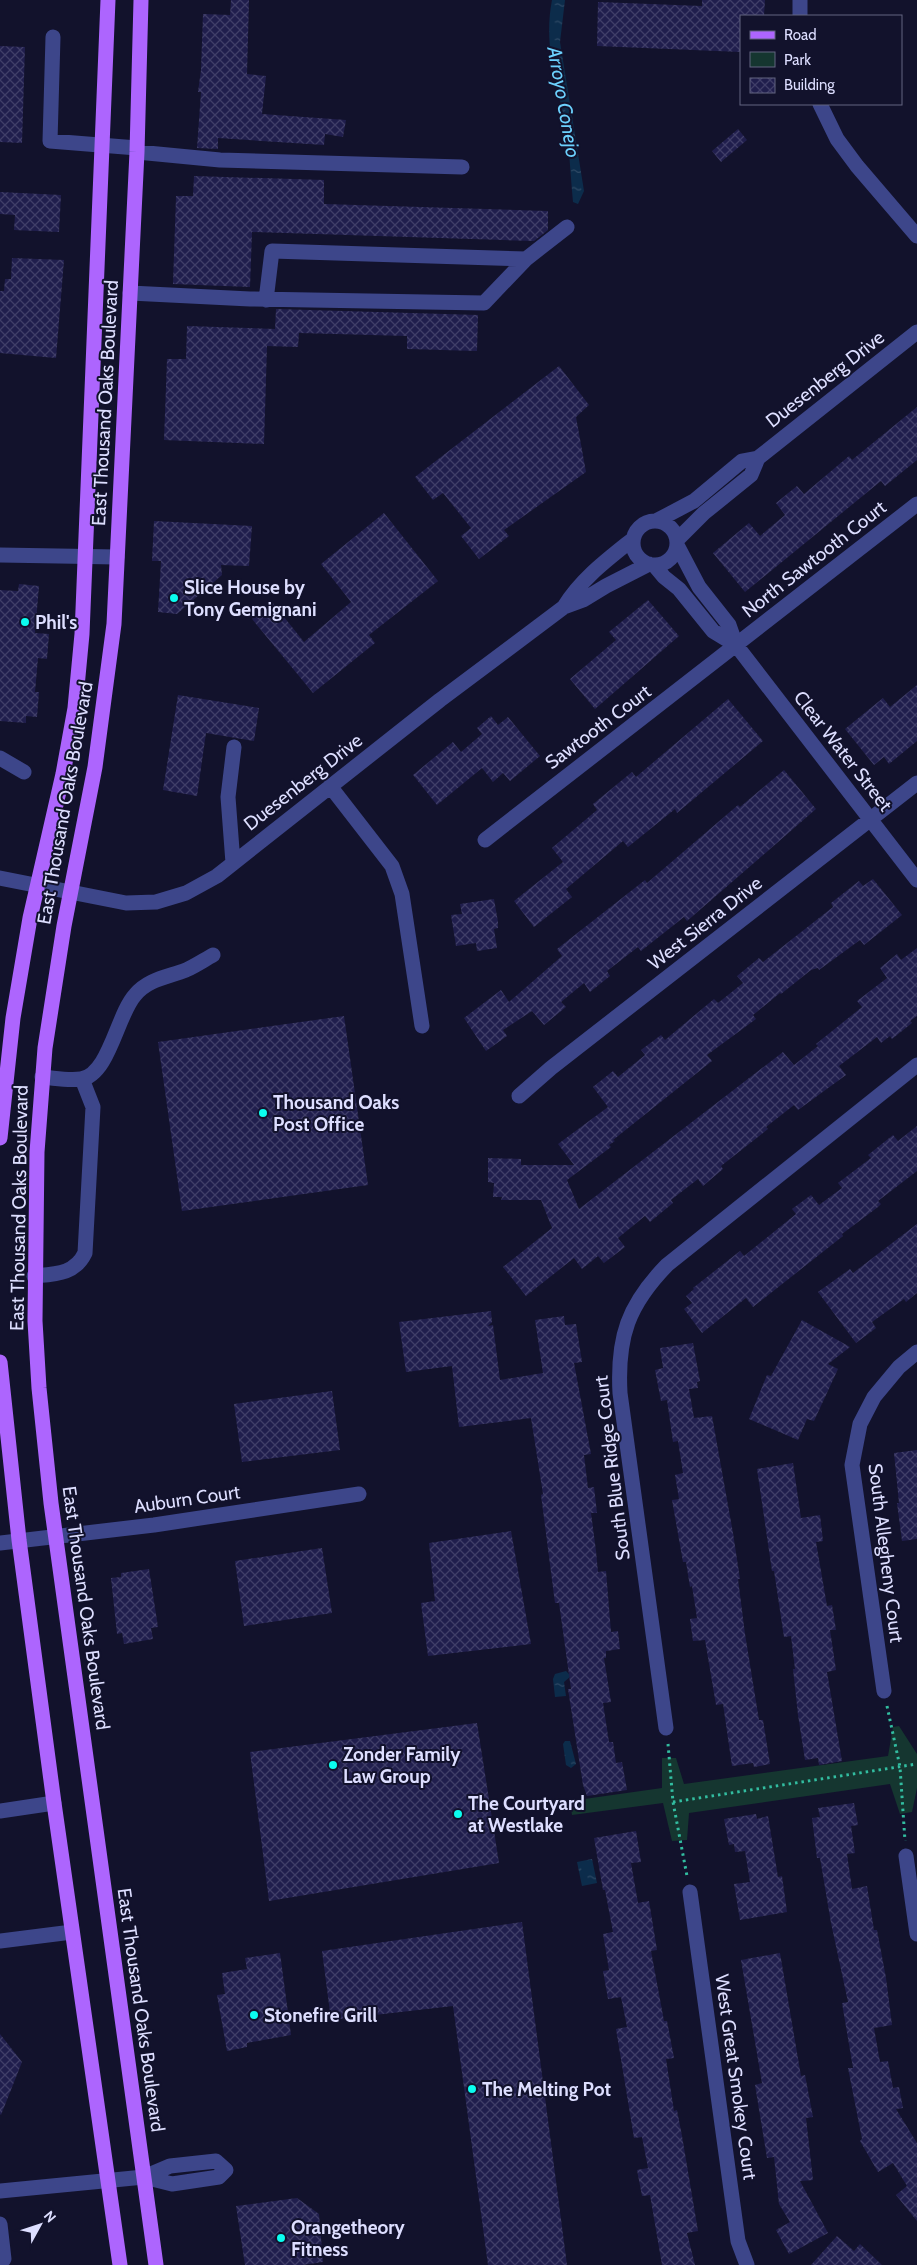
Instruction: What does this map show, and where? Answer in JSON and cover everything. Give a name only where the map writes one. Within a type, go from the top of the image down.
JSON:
[{"type":"main road","name":"East Thousand Oaks Boulevard","points":[[0,1138],[13,1018],[37,885],[45,858],[75,708],[82,634],[108,0]]},
{"type":"main road","name":"East Thousand Oaks Boulevard","points":[[141,0],[137,150],[114,624],[95,767],[71,892],[42,1077],[37,1152],[34,1276],[39,1388],[55,1535],[156,2265]]},
{"type":"main road","points":[[0,1362],[19,1540],[54,1803],[120,2265]]},
{"type":"street","points":[[800,0],[800,15]]},
{"type":"street","points":[[52,37],[50,141],[102,145],[220,160],[462,168]]},
{"type":"street","points":[[821,105],[838,139],[857,166],[917,236]]},
{"type":"street","points":[[130,293],[266,300],[484,302],[526,259],[567,227]]},
{"type":"street","points":[[266,300],[272,251],[526,259]]},
{"type":"street","name":"Duesenberg Drive","points":[[564,607],[573,592],[609,558],[633,539],[640,526],[650,521],[656,521],[666,514],[694,501],[742,461],[758,458],[917,332]]},
{"type":"street","name":"Duesenberg Drive","points":[[0,878],[126,903],[156,902],[186,893],[217,876],[330,786],[564,607],[583,600],[606,586],[652,565],[661,564],[672,557],[677,542],[696,520],[751,475],[758,458]]},
{"type":"street","name":"North Sawtooth Court","points":[[736,646],[917,504]]},
{"type":"street","points":[[656,521],[670,527],[677,542]]},
{"type":"street","points":[[633,539],[634,552],[638,558],[652,565]]},
{"type":"street","name":"Clear Water Street","points":[[677,542],[699,586],[729,625],[736,646]]},
{"type":"street","points":[[0,555],[117,558]]},
{"type":"street","name":"Clear Water Street","points":[[652,565],[679,589],[713,631],[736,646],[917,880]]},
{"type":"street","name":"Sawtooth Court","points":[[485,840],[736,646]]},
{"type":"street","points":[[233,864],[228,797],[234,747]]},
{"type":"street","points":[[0,758],[24,772]]},
{"type":"street","name":"West Sierra Drive","points":[[519,1096],[559,1062],[917,783]]},
{"type":"street","points":[[330,786],[392,866],[402,894],[422,1026]]},
{"type":"street","points":[[42,1077],[82,1079],[92,1075],[101,1065],[135,995],[147,984],[185,970],[213,955]]},
{"type":"street","name":"South Blue Ridge Court","points":[[666,1728],[620,1393],[620,1350],[627,1322],[648,1285],[667,1265],[917,1065]]},
{"type":"street","points":[[34,1276],[69,1270],[80,1263],[85,1252],[93,1107],[82,1079]]},
{"type":"street","name":"South Allegheny Court","points":[[884,1691],[852,1465],[860,1424],[874,1397],[899,1367],[917,1352]]},
{"type":"street","name":"Auburn Court","points":[[0,1543],[55,1535],[154,1525],[359,1494]]},
{"type":"street","points":[[0,1811],[54,1803]]},
{"type":"street","points":[[906,1856],[917,1934]]},
{"type":"street","name":"West Great Smokey Court","points":[[690,1892],[738,2241],[747,2265]]},
{"type":"street","points":[[0,1941],[72,1932]]},
{"type":"street","points":[[0,2191],[144,2177]]},
{"type":"street","points":[[0,2224],[4,2259]]},
{"type":"path","points":[[884,1691],[900,1767],[906,1856]]},
{"type":"path","points":[[666,1728],[673,1802],[690,1892]]},
{"type":"path","points":[[673,1802],[917,1764]]},
{"type":"green space","points":[[899,1726],[917,1754],[917,1788],[912,1812],[900,1814],[890,1784],[689,1813],[687,1840],[672,1841],[663,1803],[572,1815],[570,1801],[662,1788],[662,1758],[676,1758],[684,1784],[888,1756],[893,1727]]},
{"type":"water","name":"Arroyo Conejo","points":[[552,0],[565,0],[560,42],[584,191],[578,204],[573,202],[568,141],[551,54],[549,37]]},
{"type":"water","points":[[566,1671],[571,1676],[564,1682],[566,1696],[555,1697],[553,1679],[555,1674]]},
{"type":"water","points":[[565,1741],[570,1741],[576,1764],[571,1768],[566,1765],[563,1744]]},
{"type":"water","points":[[592,1859],[597,1883],[582,1886],[577,1862]]},
{"type":"building","points":[[231,0],[249,0],[247,74],[266,76],[262,114],[346,120],[343,137],[325,134],[324,145],[218,138],[218,149],[197,148],[201,92],[198,92],[201,70],[203,14],[230,15]]},
{"type":"building","points":[[702,0],[765,0],[764,15],[740,15],[740,52],[597,46],[598,2],[702,6]]},
{"type":"building","points":[[0,46],[25,47],[22,143],[0,142]]},
{"type":"building","points":[[738,129],[747,140],[721,162],[712,151]]},
{"type":"building","points":[[194,176],[324,180],[324,204],[548,211],[548,230],[534,241],[252,232],[250,287],[173,284],[176,196],[193,196]]},
{"type":"building","points":[[0,192],[61,195],[59,232],[14,230],[15,215],[0,214]]},
{"type":"building","points":[[12,258],[64,260],[56,358],[0,353],[0,291],[4,291],[5,279],[11,279]]},
{"type":"building","points":[[276,309],[478,315],[477,351],[407,349],[407,336],[299,333],[298,347],[267,346],[264,444],[164,440],[167,359],[186,359],[187,326],[275,329]]},
{"type":"building","points":[[559,366],[589,405],[576,417],[586,472],[504,530],[509,536],[479,559],[461,536],[471,528],[443,493],[433,500],[415,477]]},
{"type":"building","points":[[917,407],[917,460],[885,486],[881,481],[745,592],[713,553],[749,523],[760,536],[785,515],[776,503],[797,486],[804,494],[849,456],[852,460]]},
{"type":"building","points":[[384,513],[438,581],[369,635],[375,643],[313,693],[252,619],[272,602],[304,642],[351,602],[321,564]]},
{"type":"building","points":[[154,521],[252,526],[249,566],[221,565],[222,575],[177,614],[158,612],[161,561],[152,561]]},
{"type":"building","points":[[19,584],[39,586],[35,633],[49,634],[47,659],[38,658],[35,692],[39,692],[37,717],[26,716],[26,723],[0,721],[0,590],[18,591]]},
{"type":"building","points":[[648,600],[679,636],[595,709],[570,679],[616,640],[609,632]]},
{"type":"building","points":[[917,685],[917,741],[889,764],[884,757],[874,765],[845,729],[883,698],[890,707]]},
{"type":"building","points":[[178,695],[259,708],[254,741],[206,733],[197,796],[163,790]]},
{"type":"building","points":[[728,699],[763,741],[677,813],[675,809],[628,847],[623,841],[566,889],[572,897],[534,927],[514,901],[563,862],[552,848],[597,810],[593,804],[632,772],[636,777]]},
{"type":"building","points":[[491,716],[498,725],[508,717],[540,756],[510,781],[503,773],[493,782],[482,768],[437,805],[413,775],[453,742],[461,752],[482,734],[477,728]]},
{"type":"building","points":[[784,770],[816,809],[687,921],[684,917],[641,951],[638,947],[607,971],[610,976],[590,992],[584,983],[561,1002],[566,1007],[544,1025],[532,1011],[503,1030],[507,1036],[486,1051],[464,1018],[501,990],[509,1002],[562,956],[557,949],[645,880],[647,883],[738,805],[740,807]]},
{"type":"building","points":[[873,879],[902,915],[864,945],[860,940],[819,970],[818,968],[811,970],[780,993],[753,1015],[756,1019],[707,1055],[712,1061],[613,1140],[615,1141],[609,1145],[611,1147],[567,1180],[579,1209],[783,1052],[794,1065],[818,1046],[816,1044],[862,1007],[857,1001],[887,978],[880,968],[897,954],[901,960],[917,948],[917,1016],[910,1021],[912,1023],[892,1039],[890,1036],[881,1043],[877,1037],[839,1066],[846,1075],[798,1110],[794,1105],[766,1127],[768,1129],[721,1166],[723,1169],[703,1186],[698,1179],[671,1200],[673,1203],[650,1222],[645,1216],[618,1238],[625,1247],[604,1263],[598,1256],[582,1269],[574,1258],[526,1296],[503,1267],[552,1228],[541,1200],[501,1200],[502,1197],[493,1197],[494,1183],[488,1182],[488,1158],[521,1159],[521,1165],[574,1165],[558,1144],[608,1107],[593,1087],[613,1071],[618,1077],[645,1055],[641,1050],[661,1035],[665,1040],[714,999],[718,1003],[743,983],[737,976],[759,958],[763,962],[833,907],[831,903],[859,881],[863,886]]},
{"type":"building","points":[[494,899],[498,922],[498,928],[494,929],[497,948],[477,951],[476,943],[456,946],[451,915],[462,914],[460,904]]},
{"type":"building","name":"Thousand Oaks Post Office","points":[[344,1016],[368,1185],[182,1211],[158,1042]]},
{"type":"building","points":[[917,1126],[917,1171],[878,1201],[881,1204],[878,1207],[753,1307],[746,1298],[702,1333],[684,1309],[692,1303],[686,1296],[693,1288],[740,1251],[744,1256],[796,1214],[792,1209],[811,1195],[819,1205],[842,1188],[838,1183],[871,1158],[868,1155],[893,1135],[898,1141]]},
{"type":"building","points":[[917,1224],[917,1293],[906,1302],[904,1299],[872,1322],[876,1328],[856,1343],[818,1292],[850,1269],[853,1273]]},
{"type":"building","points":[[491,1311],[492,1322],[488,1326],[493,1325],[500,1380],[543,1373],[535,1320],[564,1316],[565,1325],[576,1324],[582,1362],[574,1363],[591,1454],[584,1455],[588,1488],[594,1487],[597,1513],[591,1513],[598,1572],[606,1571],[611,1632],[618,1631],[620,1649],[606,1651],[606,1658],[604,1658],[611,1702],[603,1703],[609,1742],[613,1742],[616,1763],[622,1762],[627,1790],[587,1796],[583,1785],[568,1689],[571,1689],[559,1603],[555,1603],[541,1495],[543,1494],[531,1418],[459,1427],[452,1366],[406,1372],[399,1322]]},
{"type":"building","points":[[802,1320],[850,1347],[828,1364],[838,1369],[814,1421],[807,1419],[798,1440],[749,1419],[767,1375],[771,1376]]},
{"type":"building","points":[[693,1343],[700,1381],[697,1382],[698,1388],[689,1389],[694,1418],[712,1416],[733,1533],[740,1579],[738,1579],[745,1634],[759,1720],[763,1720],[770,1764],[754,1767],[753,1763],[732,1766],[723,1704],[716,1705],[705,1640],[693,1641],[690,1619],[697,1618],[686,1562],[683,1562],[672,1500],[679,1499],[675,1475],[683,1473],[678,1441],[673,1442],[667,1400],[661,1401],[655,1370],[663,1368],[660,1348]]},
{"type":"building","points":[[332,1391],[340,1450],[242,1462],[234,1404]]},
{"type":"building","points":[[917,1450],[917,1539],[902,1541],[897,1503],[899,1503],[894,1453]]},
{"type":"building","points":[[793,1463],[801,1518],[820,1515],[823,1541],[816,1542],[827,1606],[832,1605],[836,1630],[830,1630],[836,1670],[827,1672],[842,1761],[819,1765],[818,1758],[805,1760],[798,1715],[791,1636],[784,1637],[757,1469]]},
{"type":"building","points":[[511,1531],[531,1644],[428,1656],[421,1603],[435,1601],[429,1543]]},
{"type":"building","points":[[322,1548],[332,1613],[244,1626],[235,1561]]},
{"type":"building","points":[[149,1569],[158,1627],[151,1628],[153,1639],[124,1644],[122,1633],[117,1634],[111,1578],[121,1577],[121,1573]]},
{"type":"building","name":"The Courtyard at Westlake","points":[[477,1723],[499,1863],[269,1901],[250,1752]]},
{"type":"building","points":[[854,1803],[858,1825],[851,1826],[855,1853],[847,1854],[852,1889],[867,1886],[874,1930],[877,1930],[892,2025],[874,2028],[880,2062],[888,2061],[893,2088],[899,2087],[903,2108],[896,2109],[917,2143],[917,2221],[896,2195],[907,2186],[893,2163],[878,2172],[860,2141],[862,2139],[848,2068],[853,2068],[842,2003],[848,2002],[831,1923],[820,1858],[817,1858],[812,1818],[820,1817],[818,1808]]},
{"type":"building","points":[[756,1814],[757,1819],[768,1816],[778,1877],[782,1876],[787,1912],[740,1920],[734,1884],[750,1882],[745,1851],[735,1852],[734,1844],[729,1845],[724,1819]]},
{"type":"building","points":[[636,1831],[641,1862],[631,1863],[638,1903],[649,1901],[657,1950],[651,1951],[664,2021],[667,2021],[674,2058],[666,2059],[674,2111],[677,2110],[682,2136],[698,2231],[687,2233],[695,2265],[662,2265],[650,2195],[642,2196],[637,2170],[648,2168],[642,2137],[634,2138],[616,2029],[627,2027],[621,1997],[608,1999],[603,1971],[609,1970],[603,1934],[613,1932],[594,1838]]},
{"type":"building","points":[[522,1922],[567,2265],[488,2265],[453,2006],[331,2020],[322,1951]]},
{"type":"building","name":"Stonefire Grill","points":[[280,1953],[291,2035],[247,2043],[247,2047],[227,2051],[217,1995],[225,1994],[222,1973],[247,1969],[245,1958]]},
{"type":"building","points":[[780,1953],[801,2076],[805,2075],[813,2117],[806,2118],[813,2180],[800,2181],[828,2233],[789,2254],[776,2230],[790,2222],[779,2204],[774,2157],[767,2158],[755,2085],[762,2083],[741,1960]]},
{"type":"building","points":[[0,2034],[22,2062],[1,2115],[0,2114]]},
{"type":"building","name":"Orangetheory Fitness","points":[[297,2198],[319,2214],[323,2262],[303,2265],[245,2265],[236,2206]]},
{"type":"building","points":[[837,2236],[854,2251],[860,2244],[882,2265],[811,2265]]},
{"type":"place","name":"Slice House by Tony Gemignani","points":[[174,598]]},
{"type":"place","name":"Phil's","points":[[25,622]]},
{"type":"place","name":"Thousand Oaks Post Office","points":[[263,1113]]},
{"type":"place","name":"Zonder Family Law Group","points":[[333,1765]]},
{"type":"place","name":"The Courtyard at Westlake","points":[[458,1814]]},
{"type":"place","name":"Stonefire Grill","points":[[254,2015]]},
{"type":"place","name":"The Melting Pot","points":[[472,2089]]},
{"type":"place","name":"Orangetheory Fitness","points":[[281,2238]]}]
